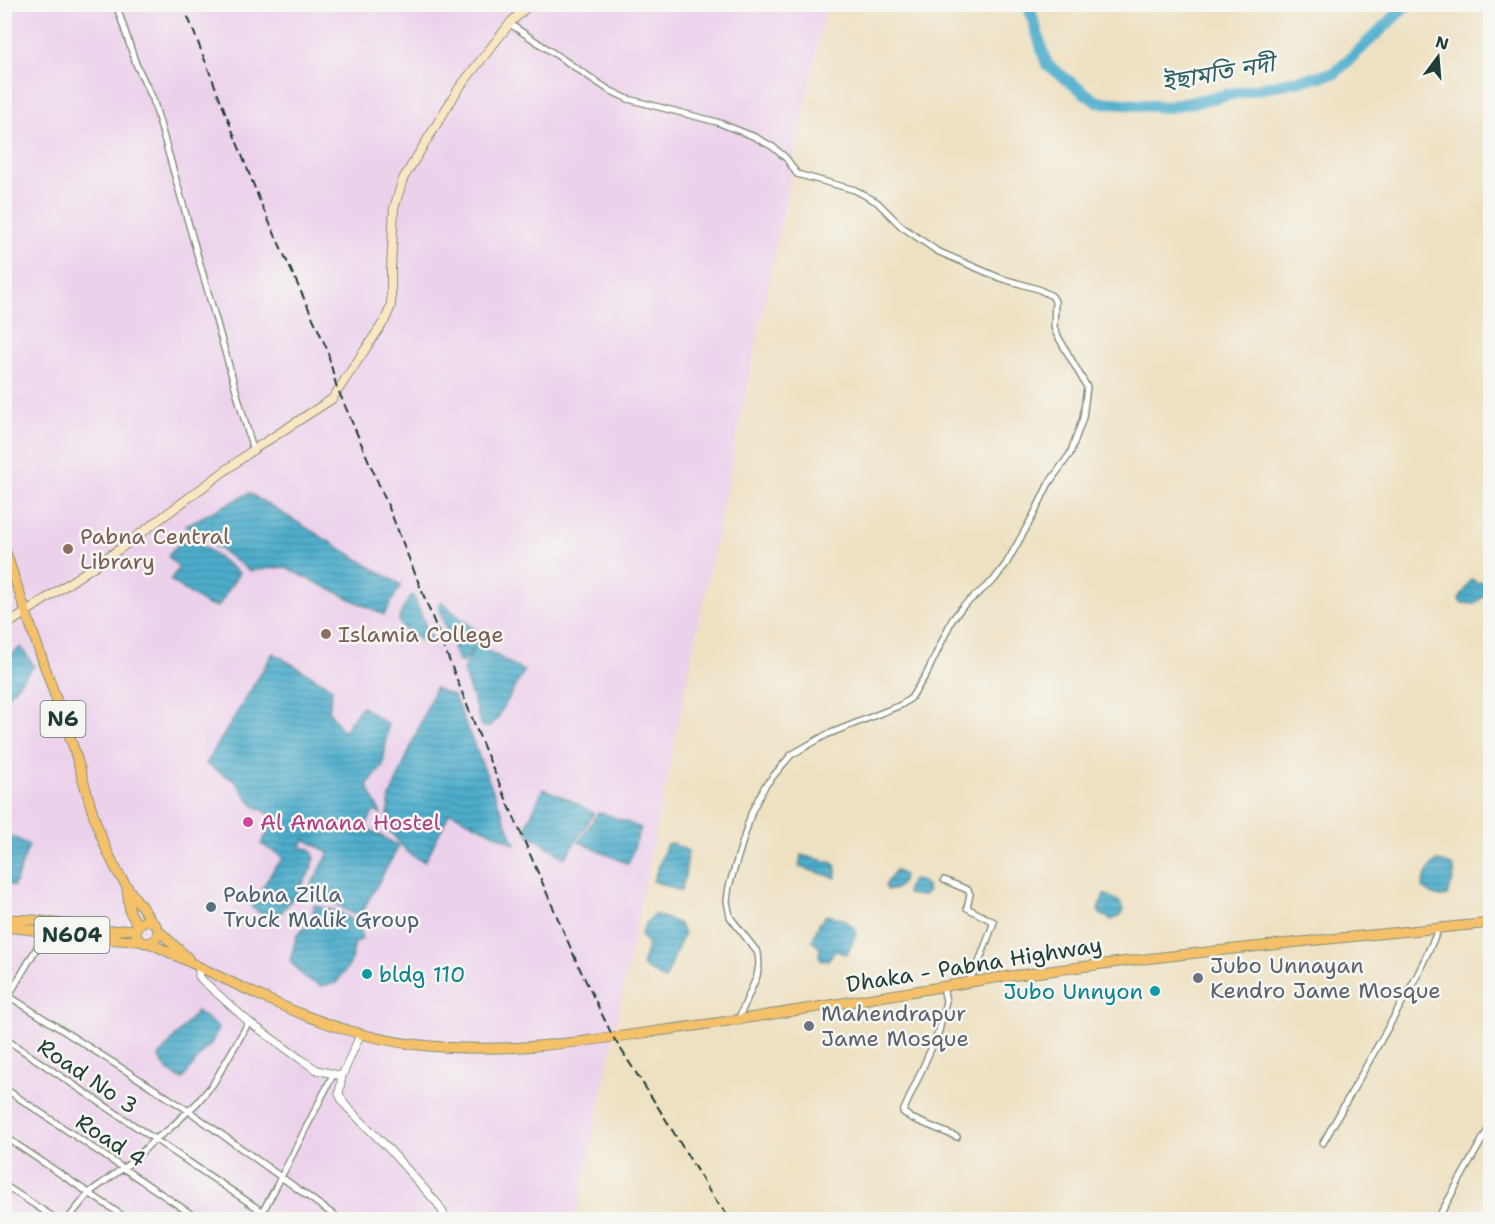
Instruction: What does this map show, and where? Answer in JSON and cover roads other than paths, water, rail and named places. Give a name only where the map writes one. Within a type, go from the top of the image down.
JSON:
[{"type":"highway","name":"N6","points":[[4,546],[75,752],[97,828],[127,889]]},
{"type":"highway","name":"N604","points":[[127,889],[159,931]]},
{"type":"highway","name":"N604","points":[[127,889],[130,912],[137,927],[136,937],[139,941]]},
{"type":"highway","name":"N604","points":[[4,919],[34,920],[149,943]]},
{"type":"highway","name":"N604","points":[[4,927],[107,936],[137,927],[144,921],[152,922]]},
{"type":"highway","name":"Dhaka - Pabna Highway","points":[[149,943],[266,999],[360,1035],[410,1044],[461,1049],[531,1048],[738,1020],[968,982],[1184,953],[1491,923]]},
{"type":"highway","name":"Dhaka - Pabna Highway","points":[[159,931],[196,965]]},
{"type":"highway","points":[[149,943],[154,940],[159,931]]},
{"type":"main road","points":[[4,627],[121,548],[253,450],[332,399],[385,320],[391,306],[394,208],[403,179],[459,88],[510,24],[530,4]]},
{"type":"street","points":[[116,4],[136,64],[153,99],[253,450]]},
{"type":"street","points":[[510,24],[609,90],[628,99],[717,122],[755,137],[773,147],[786,158],[797,174],[855,190],[877,202],[901,226],[937,251],[1000,278],[1046,292],[1055,301],[1054,327],[1056,333],[1087,387],[1083,418],[1070,454],[1048,483],[1034,514],[1006,564],[994,580],[963,606],[952,620],[918,690],[901,705],[826,735],[798,750],[765,786],[747,824],[729,886],[727,901],[730,917],[758,953],[757,976],[738,1020]]},
{"type":"street","points":[[944,880],[968,890],[970,894],[967,908],[994,922],[979,962],[968,982]]},
{"type":"street","points":[[1323,1143],[1417,976],[1439,928]]},
{"type":"street","points":[[4,1004],[7,994],[47,931]]},
{"type":"street","points":[[196,965],[202,980],[249,1022],[317,1070],[342,1076]]},
{"type":"street","points":[[943,987],[946,1001],[939,1031],[903,1109],[910,1118],[957,1137]]},
{"type":"street","points":[[7,994],[189,1111],[341,1220]]},
{"type":"street","points":[[67,1220],[90,1192],[133,1161],[189,1111],[213,1084],[249,1022]]},
{"type":"street","points":[[360,1035],[342,1076],[339,1094],[345,1105],[387,1147],[438,1204],[447,1220]]},
{"type":"street","name":"Road No 3","points":[[4,1038],[274,1220]]},
{"type":"street","points":[[258,1220],[333,1074]]},
{"type":"street","name":"Road 4","points":[[4,1088],[200,1220]]},
{"type":"street","points":[[1437,1220],[1491,1126]]},
{"type":"street","points":[[4,1136],[129,1220]]},
{"type":"street","points":[[4,1185],[58,1220]]},
{"type":"water","points":[[249,493],[401,585],[384,615],[284,567],[250,571],[186,525]]},
{"type":"water","points":[[187,534],[239,573],[218,607],[207,605],[170,580],[179,568],[168,556]]},
{"type":"water","points":[[1471,579],[1490,585],[1490,590],[1475,604],[1462,603],[1459,600]]},
{"type":"water","points":[[413,595],[431,639],[430,645],[400,623],[399,617]]},
{"type":"water","points":[[441,602],[478,632],[479,637],[476,644],[524,671],[497,719],[489,727],[482,727],[463,670],[474,647],[464,662],[458,661],[438,607]]},
{"type":"water","points":[[21,647],[34,666],[5,699],[5,659]]},
{"type":"water","points":[[273,653],[332,688],[329,711],[343,732],[362,706],[388,725],[383,766],[367,785],[381,814],[374,811],[365,827],[399,846],[359,917],[309,889],[329,853],[305,839],[300,847],[310,849],[315,858],[303,884],[292,899],[273,921],[251,907],[275,867],[284,858],[261,844],[276,818],[253,805],[235,781],[206,764]]},
{"type":"water","points":[[435,688],[454,696],[515,844],[450,812],[425,862],[409,854],[386,827],[390,797]]},
{"type":"water","points":[[543,789],[594,813],[565,858],[526,831]]},
{"type":"water","points":[[598,813],[641,828],[628,864],[579,842]]},
{"type":"water","points":[[5,833],[29,845],[14,886],[5,883]]},
{"type":"water","points":[[672,843],[688,851],[681,891],[653,881],[667,844]]},
{"type":"water","points":[[801,855],[833,863],[836,867],[836,878],[799,867]]},
{"type":"water","points":[[1437,861],[1451,865],[1454,869],[1454,878],[1447,896],[1444,897],[1431,894],[1422,888],[1427,873]]},
{"type":"water","points":[[895,870],[904,875],[902,882],[898,887],[887,890],[885,886]]},
{"type":"water","points":[[912,880],[920,881],[926,886],[928,891],[923,896],[907,894]]},
{"type":"water","points":[[1104,894],[1120,902],[1123,909],[1121,915],[1112,920],[1100,914],[1098,910]]},
{"type":"water","points":[[314,905],[339,912],[359,924],[362,939],[355,943],[350,964],[336,983],[321,986],[306,979],[290,961],[297,935],[312,922]]},
{"type":"water","points":[[654,914],[680,924],[684,935],[665,980],[642,966],[648,946],[641,935],[645,925]]},
{"type":"water","points":[[826,915],[846,921],[855,929],[856,935],[847,954],[835,951],[828,960],[822,961],[819,955],[820,948],[812,941],[819,924]]},
{"type":"water","points":[[197,1011],[218,1027],[211,1045],[205,1049],[183,1079],[168,1070],[159,1056]]},
{"type":"waterway","name":"ইছামতি নদী","points":[[1028,4],[1047,65],[1097,102],[1168,107],[1335,73],[1408,4]]},
{"type":"railway","points":[[183,4],[261,204],[327,349],[336,385],[389,508],[484,748],[578,965],[613,1037],[711,1194],[731,1220]]},
{"type":"place","name":"Pabna Central Library","points":[[68,549]]},
{"type":"place","name":"Islamia College","points":[[326,634]]},
{"type":"place","name":"Al Amana Hostel","points":[[248,822]]},
{"type":"place","name":"Pabna Zilla Truck Malik Group","points":[[211,907]]},
{"type":"place","name":"bldg 110","points":[[367,974]]},
{"type":"place","name":"Jubo Unnayan Kendro Jame Mosque","points":[[1198,978]]},
{"type":"place","name":"Jubo Unnyon","points":[[1155,991]]},
{"type":"place","name":"Mahendrapur Jame Mosque","points":[[809,1026]]}]
